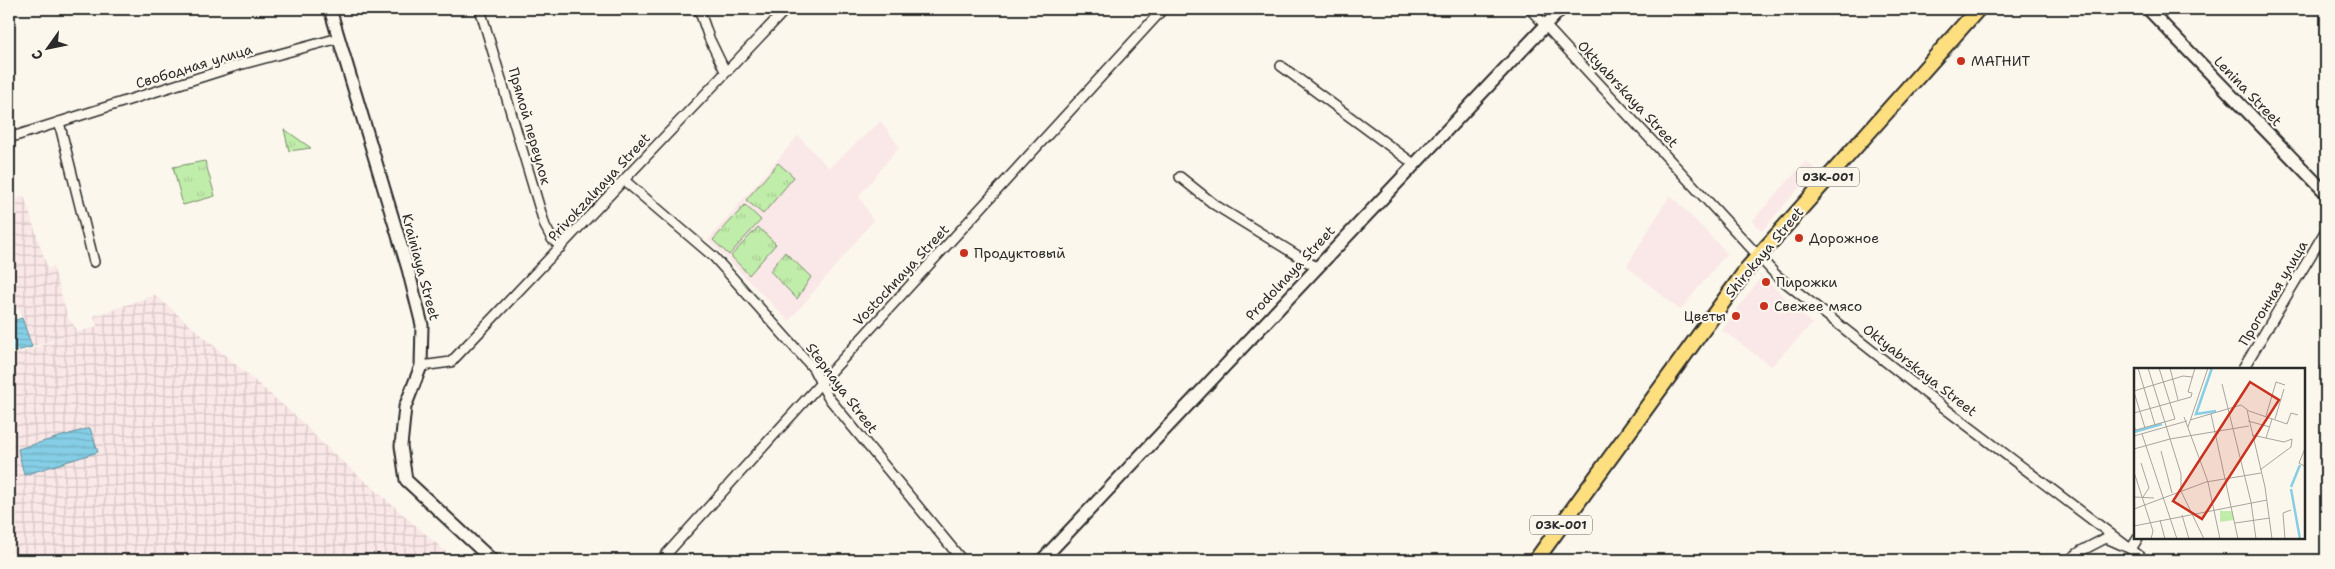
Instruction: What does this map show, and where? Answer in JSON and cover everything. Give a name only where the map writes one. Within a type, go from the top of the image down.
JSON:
[{"type":"main road","name":"Shirokaya Street","points":[[1536,560],[1758,254],[1978,9]]},
{"type":"street","name":"Krainiaya Street","points":[[330,9],[405,259],[422,325],[421,366],[405,407],[401,446],[406,480],[492,560]]},
{"type":"street","name":"Прямой переулок","points":[[480,9],[545,226],[552,239],[561,248]]},
{"type":"street","points":[[699,9],[709,38],[726,71]]},
{"type":"street","name":"Privokzalnaya Street","points":[[421,366],[451,362],[625,181],[786,9]]},
{"type":"street","name":"Vostochnaya Street","points":[[661,560],[1163,9]]},
{"type":"street","name":"Oktyabrskaya Street","points":[[1530,9],[1776,274],[1947,410],[2144,560]]},
{"type":"street","name":"Prodolnaya Street","points":[[1042,560],[1561,9]]},
{"type":"street","name":"Lenina Street","points":[[2148,9],[2326,193]]},
{"type":"street","name":"Свободная улица","points":[[9,138],[239,65],[339,38]]},
{"type":"street","points":[[1280,66],[1414,164]]},
{"type":"street","points":[[59,122],[94,262]]},
{"type":"street","points":[[1180,177],[1215,205],[1316,267]]},
{"type":"street","name":"Stepnaya Street","points":[[625,181],[714,257],[812,368],[828,397],[962,560]]},
{"type":"street","name":"Прогонная улица","points":[[2244,368],[2326,230]]},
{"type":"street","points":[[2069,560],[2081,551],[2106,538],[2132,549],[2137,539]]},
{"type":"shaded area","points":[[881,121],[899,147],[859,196],[873,221],[789,321],[708,240],[798,136],[829,168]]},
{"type":"shaded area","points":[[1806,161],[1815,169],[1762,231],[1752,221]]},
{"type":"shaded area","points":[[1670,195],[1727,253],[1680,310],[1627,266]]},
{"type":"shaded area","points":[[24,196],[48,270],[53,266],[68,318],[79,332],[97,326],[94,316],[155,295],[299,419],[324,445],[455,560],[9,560],[9,357],[74,334],[30,347],[19,308],[9,311],[9,202]]},
{"type":"shaded area","points":[[1762,276],[1812,324],[1771,366],[1722,330]]},
{"type":"green space","points":[[284,129],[311,148],[289,151]]},
{"type":"green space","points":[[205,161],[215,196],[183,205],[173,167]]},
{"type":"green space","points":[[778,163],[794,177],[763,214],[746,200]]},
{"type":"green space","points":[[745,205],[761,220],[729,255],[713,240]]},
{"type":"green space","points":[[758,227],[776,244],[749,275],[731,256]]},
{"type":"green space","points":[[785,252],[811,277],[797,299],[770,271]]},
{"type":"water","points":[[22,318],[32,347],[9,353],[9,322]]},
{"type":"water","points":[[90,428],[98,452],[24,475],[18,449]]},
{"type":"place","name":"МАГНИТ","points":[[1961,61]]},
{"type":"place","name":"Дорожное","points":[[1799,238]]},
{"type":"place","name":"Продуктовый","points":[[964,253]]},
{"type":"place","name":"Пирожки","points":[[1766,282]]},
{"type":"place","name":"Свежее мясо","points":[[1764,306]]},
{"type":"place","name":"Цветы","points":[[1736,316]]}]
